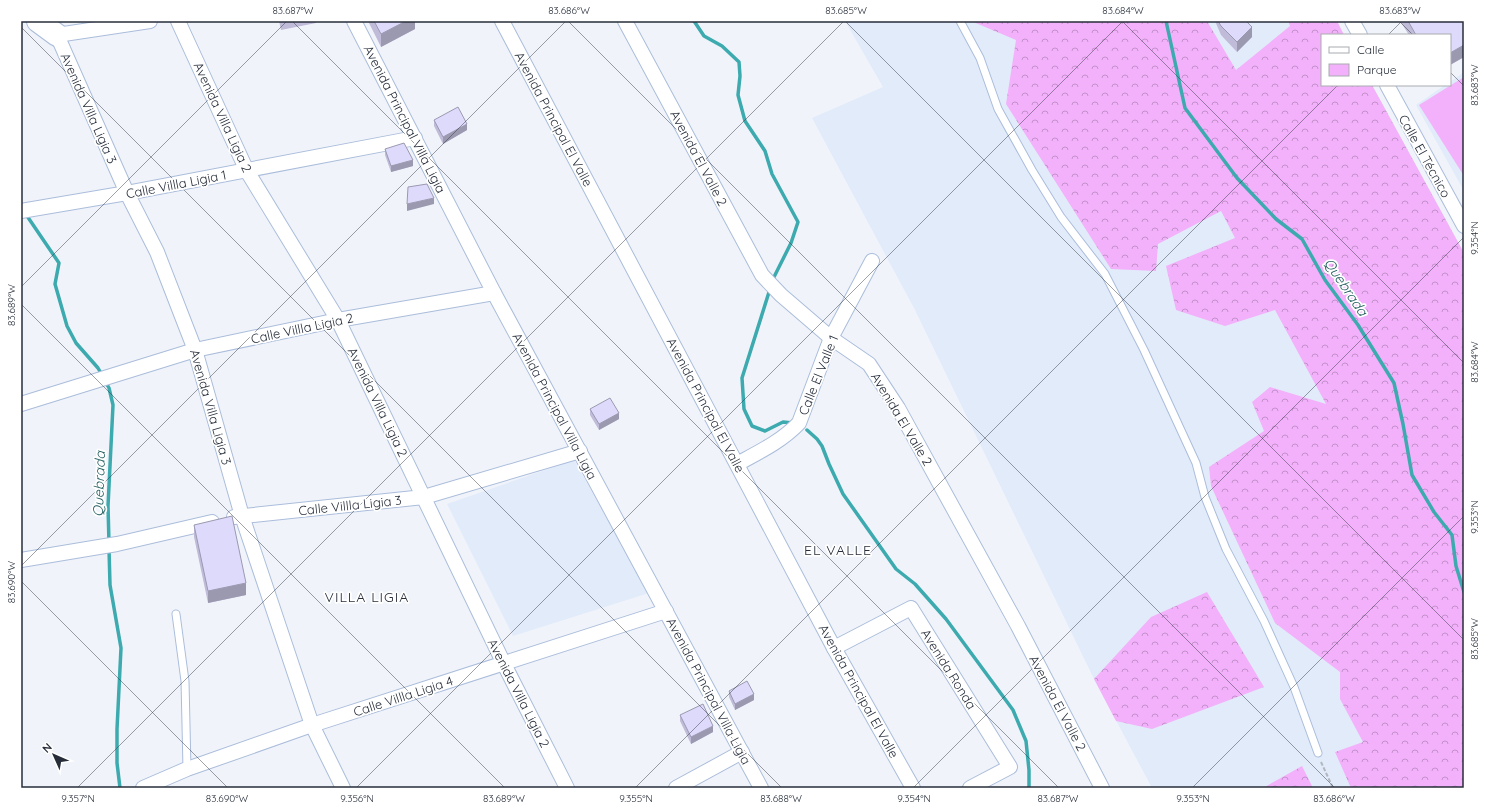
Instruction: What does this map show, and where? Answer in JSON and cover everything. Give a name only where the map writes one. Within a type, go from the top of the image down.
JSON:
[{"type":"highway","points":[[38,21],[57,34]]},
{"type":"street","points":[[57,34],[150,21]]},
{"type":"street","name":"Avenida Villa Ligia 2","points":[[178,21],[247,171],[338,320],[504,664],[567,788]]},
{"type":"street","name":"Avenida Principal Villa Ligia","points":[[354,21],[494,293],[762,788]]},
{"type":"street","name":"Avenida Principal El Valle","points":[[502,21],[834,648],[913,788]]},
{"type":"street","name":"Avenida El Valle 2","points":[[625,21],[765,278],[832,338],[869,364],[898,408],[1018,626],[1102,788]]},
{"type":"street","points":[[1352,21],[1359,34]]},
{"type":"street","name":"Avenida Villa Ligia 3","points":[[57,34],[127,193],[157,252],[195,350],[242,516],[312,725],[343,788]]},
{"type":"street","name":"Calle El Técnico","points":[[1388,86],[1464,226]]},
{"type":"street","name":"Calle Villla Ligia 1","points":[[26,210],[247,171],[415,138]]},
{"type":"street","name":"Calle El Valle 1","points":[[737,464],[770,447],[792,431],[799,423],[832,338],[872,261]]},
{"type":"street","name":"Calle Villla Ligia 2","points":[[21,404],[96,382],[195,350],[338,320],[494,293]]},
{"type":"street","name":"Calle Villla Ligia 3","points":[[21,560],[117,544],[242,516],[424,497],[580,451]]},
{"type":"street","name":"Avenida Ronda","points":[[834,648],[911,608],[1010,767],[970,788]]},
{"type":"street","name":"Calle Villla Ligia 4","points":[[143,788],[187,769],[312,725],[666,611]]},
{"type":"street","points":[[676,788],[742,752]]},
{"type":"lane","points":[[960,21],[980,58],[998,109],[1032,170],[1061,217],[1105,274],[1144,350],[1196,462],[1205,497],[1226,549],[1264,621],[1294,687],[1318,753]]},
{"type":"lane","points":[[176,614],[185,681],[187,769]]},
{"type":"path","points":[[1318,753],[1333,788]]},
{"type":"shaded area","points":[[845,21],[1337,21],[1344,34],[1321,34],[1321,86],[1373,86],[1464,253],[1464,788],[1152,788],[1094,679],[915,310],[812,118],[883,87]]},
{"type":"shaded area","points":[[1464,72],[1464,191],[1416,105],[1444,86],[1451,86],[1451,81]]},
{"type":"shaded area","points":[[574,460],[649,593],[513,636],[447,504]]},
{"type":"green space","points":[[971,21],[1207,21],[1236,70],[1290,26],[1288,21],[1337,21],[1344,34],[1321,34],[1321,86],[1373,86],[1464,253],[1464,788],[1351,788],[1335,752],[1363,742],[1340,699],[1340,672],[1275,623],[1211,486],[1209,467],[1264,431],[1252,402],[1270,387],[1326,404],[1275,310],[1225,326],[1176,310],[1166,266],[1235,238],[1221,211],[1158,244],[1156,271],[1111,269],[1006,104],[1016,40]]},
{"type":"green space","points":[[1464,77],[1464,176],[1419,105]]},
{"type":"green space","points":[[1207,592],[1264,687],[1152,729],[1116,721],[1094,679],[1151,617]]},
{"type":"green space","points":[[1302,766],[1313,788],[1263,788]]},
{"type":"building","points":[[374,21],[406,21],[381,34]]},
{"type":"building","points":[[1218,21],[1246,21],[1252,27],[1237,42]]},
{"type":"building","points":[[1408,21],[1464,21],[1464,45],[1451,52],[1451,34],[1415,34]]},
{"type":"building","points":[[458,107],[467,124],[443,137],[434,120]]},
{"type":"building","points":[[404,143],[413,160],[391,166],[385,149]]},
{"type":"building","points":[[427,184],[434,198],[407,204],[408,187]]},
{"type":"building","points":[[610,398],[619,413],[599,424],[590,409]]},
{"type":"building","points":[[232,516],[246,583],[208,591],[194,525]]},
{"type":"building","points":[[747,681],[754,694],[735,704],[729,691]]},
{"type":"building","points":[[703,704],[713,726],[691,737],[680,715]]},
{"type":"waterway","points":[[694,21],[704,36],[722,46],[739,62],[740,76],[738,95],[745,121],[765,151],[772,174],[798,222],[791,243],[772,281]]},
{"type":"waterway","name":"Quebrada","points":[[1166,21],[1185,108],[1237,178],[1276,219],[1302,239],[1325,280],[1358,325],[1394,383],[1412,475],[1434,512],[1452,535],[1456,566],[1464,592]]},
{"type":"waterway","name":"Quebrada","points":[[25,213],[59,263],[55,284],[67,326],[76,343],[98,368],[102,375]]},
{"type":"waterway","points":[[770,289],[742,378],[744,409],[752,426],[765,431],[783,422],[794,423]]},
{"type":"waterway","name":"Quebrada","points":[[105,381],[109,388],[113,405],[108,506],[109,543]]},
{"type":"waterway","points":[[807,430],[822,446],[843,494],[896,569],[915,584],[946,619],[1013,710],[1026,741],[1029,788]]},
{"type":"waterway","name":"Quebrada","points":[[109,549],[110,585],[121,648],[117,729],[117,763],[120,788]]},
{"type":"district","name":"EL VALLE","points":[[838,550]]},
{"type":"district","name":"VILLA LIGIA","points":[[367,597]]}]
